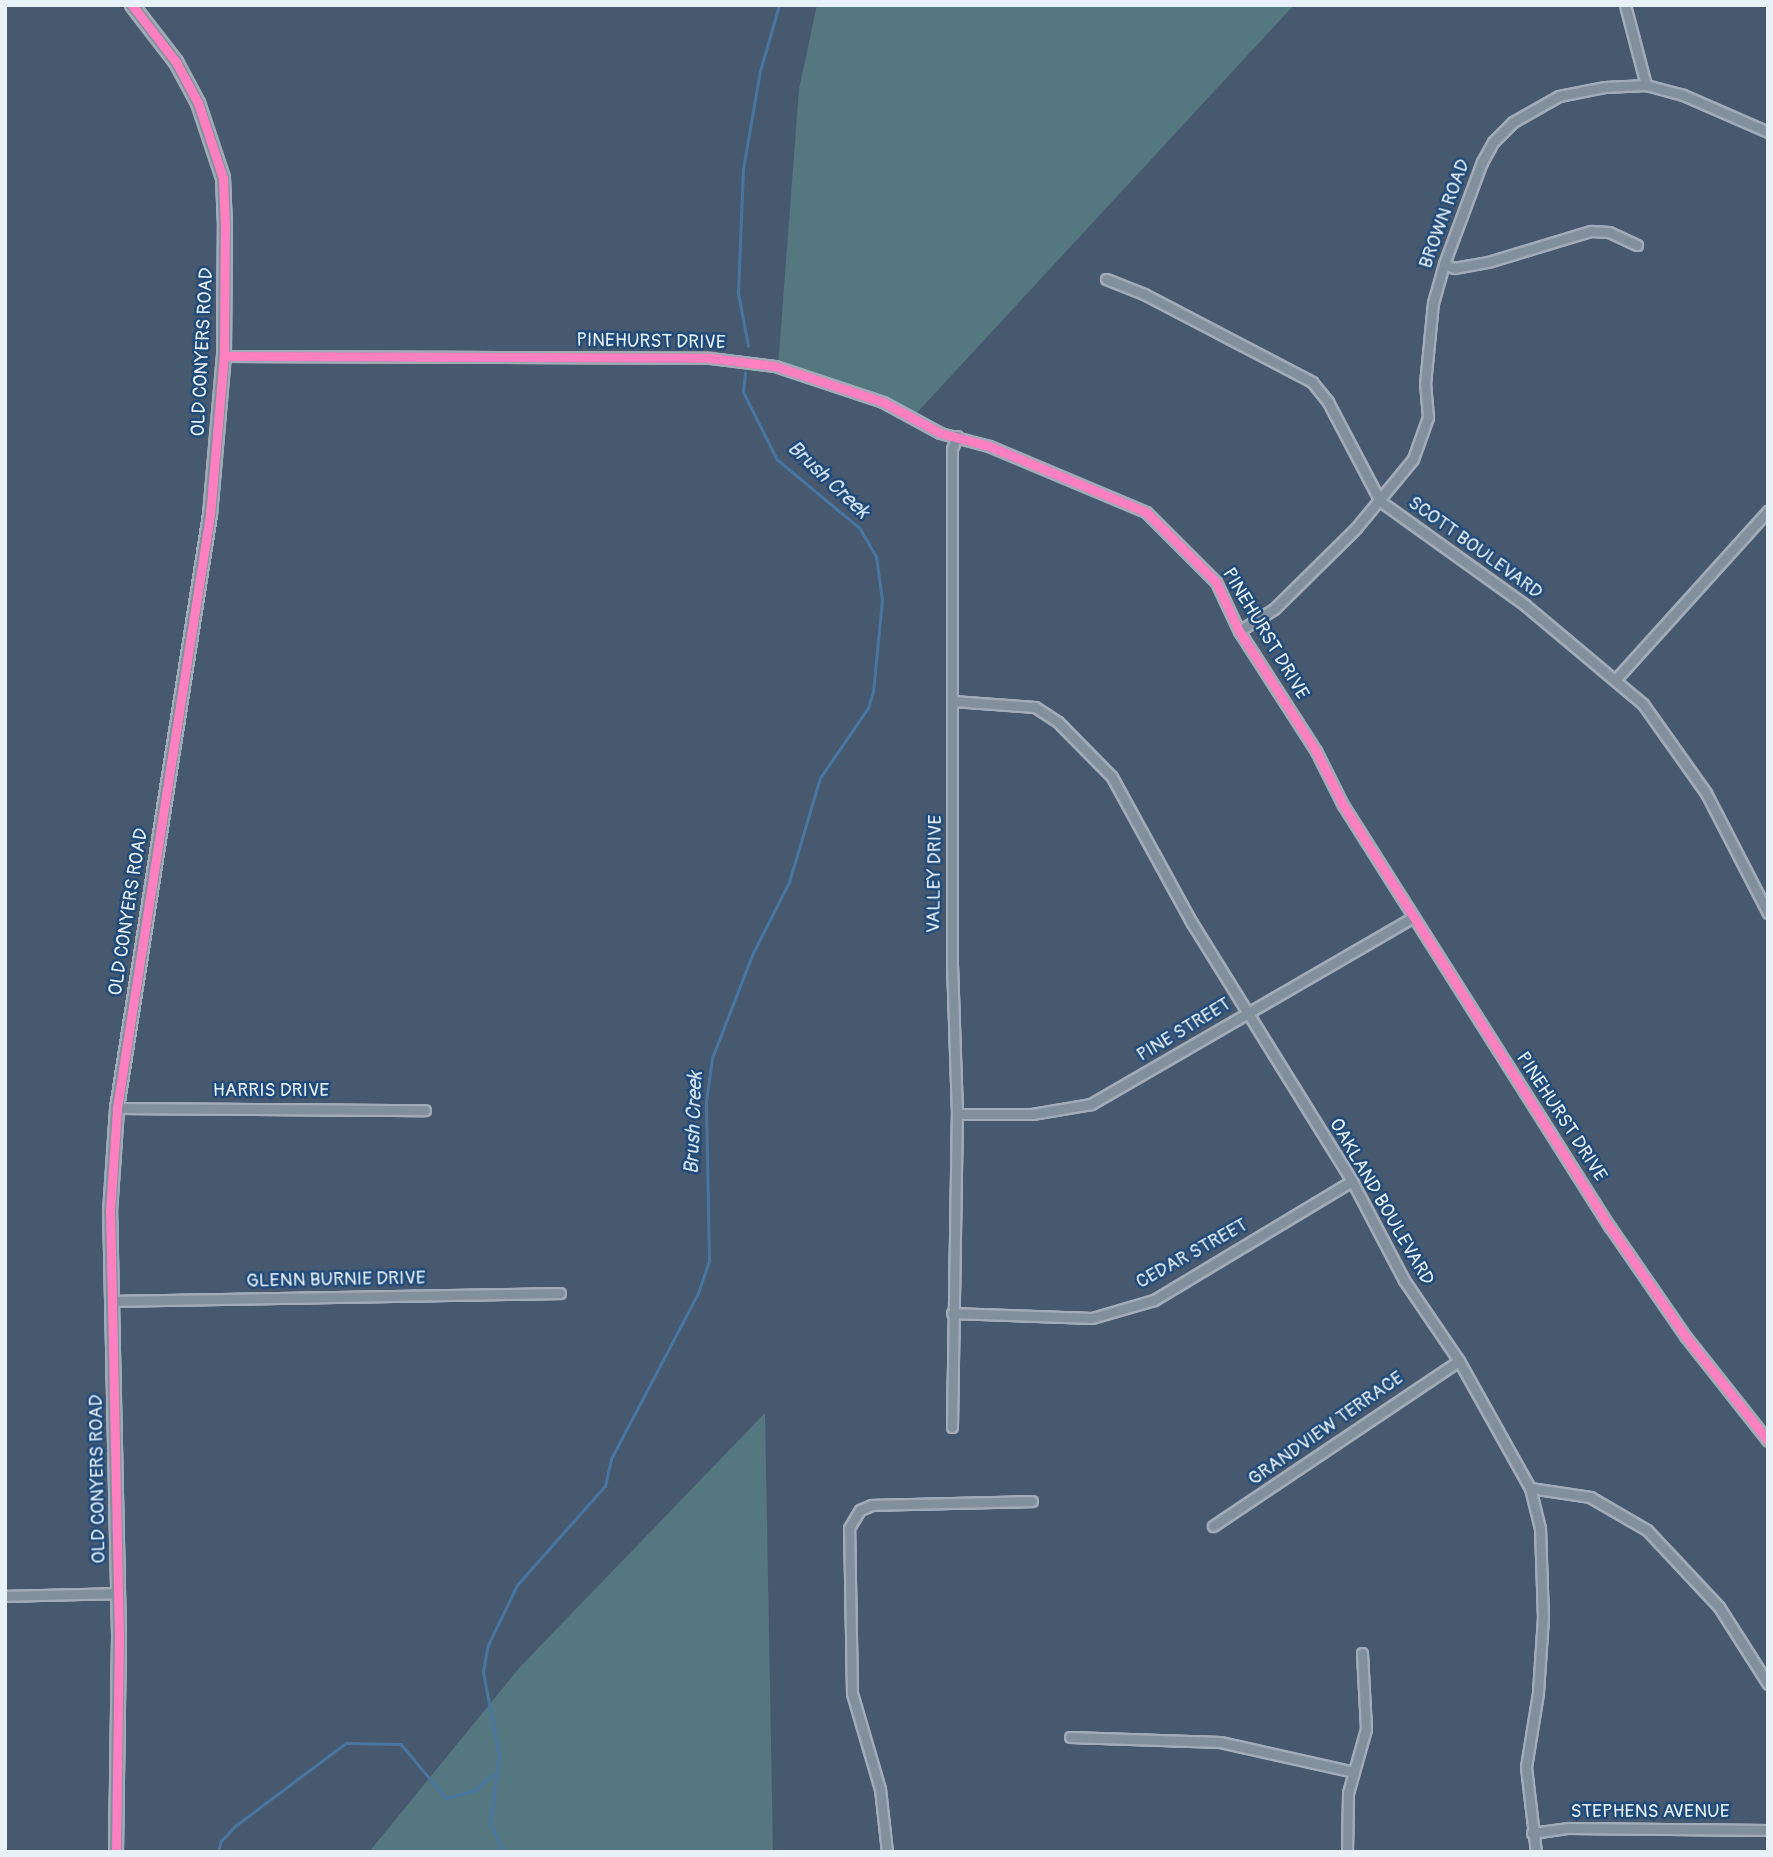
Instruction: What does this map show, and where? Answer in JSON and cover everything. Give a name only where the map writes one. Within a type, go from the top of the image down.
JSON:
[{"type":"street","name":"OLD CONYERS ROAD","points":[[116,1852],[118,1593],[110,1212],[117,1108],[210,515],[223,356],[223,178],[203,117],[176,62],[132,5]]},
{"type":"street","points":[[1625,5],[1646,85]]},
{"type":"street","name":"BROWN ROAD","points":[[1239,631],[1274,609],[1380,501],[1413,459],[1428,417],[1425,384],[1433,303],[1444,264],[1482,162],[1493,142],[1513,122],[1559,96],[1605,87],[1646,85],[1683,95],[1768,132]]},
{"type":"street","points":[[1444,264],[1454,268],[1488,262],[1591,231],[1609,232],[1636,245]]},
{"type":"street","name":"SCOTT BOULEVARD","points":[[1106,279],[1144,294],[1312,382],[1328,401],[1380,501],[1525,605],[1616,679],[1667,734],[1706,793],[1768,913]]},
{"type":"street","name":"PINEHURST DRIVE","points":[[223,356],[710,358],[775,366],[828,382],[1146,512],[1216,582],[1239,631],[1317,751],[1343,805],[1610,1227],[1686,1336],[1768,1441]]},
{"type":"street","name":"VALLEY DRIVE","points":[[952,1427],[957,1114],[952,966],[951,449],[957,436]]},
{"type":"street","points":[[1616,679],[1768,511]]},
{"type":"street","name":"OAKLAND BOULEVARD","points":[[953,701],[1035,707],[1089,750],[1127,800],[1246,1013],[1352,1181],[1404,1280],[1459,1361],[1530,1488],[1540,1528],[1543,1617],[1538,1693],[1526,1767],[1536,1852]]},
{"type":"street","name":"PINE STREET","points":[[957,1114],[1077,1109],[1175,1058],[1246,1013],[1413,918]]},
{"type":"street","name":"HARRIS DRIVE","points":[[117,1108],[425,1110]]},
{"type":"street","name":"CEDAR STREET","points":[[953,1312],[1092,1318],[1154,1300],[1352,1181]]},
{"type":"street","name":"GLENN BURNIE DRIVE","points":[[112,1301],[560,1293]]},
{"type":"street","name":"GRANDVIEW TERRACE","points":[[1213,1526],[1459,1361]]},
{"type":"street","points":[[1530,1488],[1590,1497],[1647,1530],[1719,1608],[1750,1649],[1768,1684]]},
{"type":"street","points":[[887,1852],[880,1789],[852,1693],[849,1528],[860,1510],[872,1505],[1032,1501]]},
{"type":"street","points":[[5,1595],[118,1593]]},
{"type":"street","points":[[1347,1852],[1346,1814],[1366,1728],[1362,1653]]},
{"type":"street","points":[[1070,1737],[1220,1742],[1354,1772]]},
{"type":"street","name":"STEPHENS AVENUE","points":[[1532,1833],[1569,1828],[1768,1830]]},
{"type":"green space","points":[[817,5],[1294,5],[913,417],[778,367],[799,89]]},
{"type":"green space","points":[[765,1413],[773,1852],[369,1852],[520,1667]]},
{"type":"waterway","name":"Brush Creek","points":[[748,346],[738,293],[743,169],[760,71],[779,5]]},
{"type":"waterway","name":"Brush Creek","points":[[503,1852],[490,1823],[499,1756],[483,1672],[488,1645],[517,1585],[605,1486],[611,1459],[698,1293],[709,1261],[706,1102],[712,1058],[753,953],[789,882],[820,778],[868,708],[873,692],[882,600],[876,557],[859,528],[777,460],[743,392],[745,373]]},
{"type":"waterway","points":[[218,1852],[221,1841],[235,1826],[346,1743],[401,1744],[446,1798],[474,1791],[493,1774]]},
{"type":"cycle path","points":[[116,1852],[119,1635],[110,1212],[117,1108],[210,515],[224,356],[223,178],[198,103],[176,62],[132,5]]},
{"type":"cycle path","points":[[224,356],[710,358],[775,366],[883,402],[940,433],[989,446],[1146,512],[1216,582],[1239,631],[1316,751],[1343,805],[1610,1227],[1686,1337],[1768,1441]]}]
